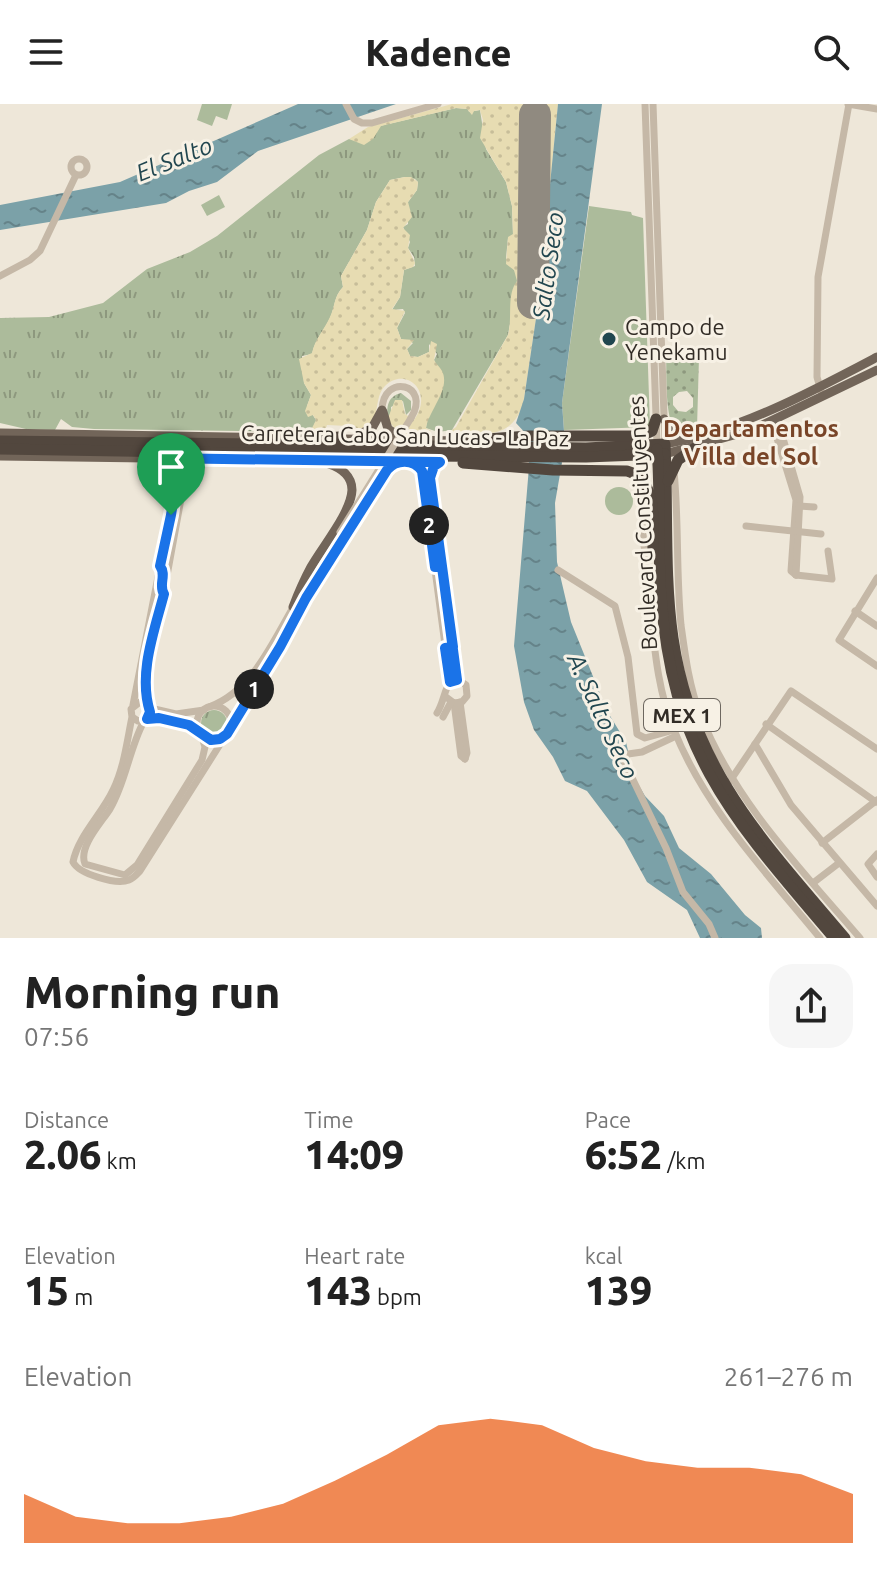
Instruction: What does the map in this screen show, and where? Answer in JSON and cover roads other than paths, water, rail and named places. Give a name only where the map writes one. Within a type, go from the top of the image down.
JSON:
[{"type":"highway","points":[[592,452],[642,436],[653,429],[660,419]]},
{"type":"highway","points":[[75,434],[149,443]]},
{"type":"highway","points":[[462,441],[528,436],[642,436]]},
{"type":"highway","points":[[255,444],[344,437]]},
{"type":"highway","name":"Carretera Cabo San Lucas - La Paz","points":[[0,441],[592,452],[661,449]]},
{"type":"highway","points":[[462,441],[492,450]]},
{"type":"highway","points":[[592,452],[646,463],[663,481],[678,460],[695,448]]},
{"type":"highway","name":"Carretera Cabo San Lucas - La Paz","points":[[0,449],[359,455],[464,455],[492,450]]},
{"type":"highway","name":"Boulevard Constituyentes","points":[[661,449],[672,637],[695,724],[754,844],[834,938]]},
{"type":"highway","points":[[318,461],[359,455]]},
{"type":"highway","points":[[442,462],[464,455]]},
{"type":"highway","points":[[442,462],[627,471],[638,475],[650,491],[653,567],[661,593]]},
{"type":"highway","name":"Boulevard Constituyentes","points":[[663,481],[661,593],[669,663],[681,714],[725,788],[757,834],[845,938]]},
{"type":"main road","points":[[661,449],[770,410],[877,357]]},
{"type":"main road","points":[[661,449],[695,448],[774,421],[877,370]]},
{"type":"main road","points":[[344,437],[371,430],[382,410]]},
{"type":"main road","points":[[382,410],[388,429],[404,438]]},
{"type":"main road","points":[[660,419],[670,430],[684,435],[770,410]]},
{"type":"main road","points":[[0,433],[462,441]]},
{"type":"main road","points":[[0,456],[442,462]]},
{"type":"main road","points":[[293,607],[351,495],[350,481],[343,471],[318,461]]},
{"type":"main road","points":[[306,598],[387,470],[392,465],[406,462]]},
{"type":"street","points":[[346,104],[354,119],[362,123],[372,123],[438,104]]},
{"type":"street","name":"Boulevard Constituyentes","points":[[645,104],[660,419]]},
{"type":"street","name":"Boulevard Constituyentes","points":[[653,104],[661,449]]},
{"type":"street","points":[[824,397],[817,377],[818,277],[847,104],[877,109]]},
{"type":"street","points":[[0,276],[33,258],[44,245],[74,179]]},
{"type":"street","points":[[202,459],[185,477],[164,594],[146,671],[146,720],[135,740],[116,796],[84,852],[83,860],[89,866],[120,875],[132,870],[202,760],[205,747],[198,719],[208,708],[231,696],[245,683],[411,418],[417,399],[405,387],[396,387],[388,391],[382,410]]},
{"type":"street","points":[[774,421],[799,506],[791,571],[796,575],[832,579],[828,551]]},
{"type":"street","points":[[158,458],[171,472],[175,485],[132,717],[115,787],[76,852],[73,862],[82,872],[118,881],[128,880],[140,871],[306,598],[319,567]]},
{"type":"street","points":[[406,462],[422,471],[439,567]]},
{"type":"street","points":[[442,462],[434,466],[430,478],[453,681]]},
{"type":"street","points":[[674,467],[679,605],[687,660],[700,713],[725,788],[762,823],[860,938]]},
{"type":"street","points":[[638,475],[654,644],[660,684],[675,733],[723,820],[820,938]]},
{"type":"street","points":[[799,506],[814,507]]},
{"type":"street","points":[[746,526],[821,534]]},
{"type":"street","points":[[160,566],[164,594]]},
{"type":"street","points":[[558,570],[615,606],[628,657],[637,734],[645,738],[675,733]]},
{"type":"street","points":[[876,581],[839,640],[877,666]]},
{"type":"street","points":[[855,611],[877,626]]},
{"type":"street","points":[[440,715],[453,701],[467,696],[463,683],[453,681]]},
{"type":"street","points":[[453,681],[446,688],[453,701],[468,755],[465,759],[461,756],[453,701]]},
{"type":"street","points":[[725,788],[791,691],[877,749]]},
{"type":"street","points":[[132,717],[138,721],[155,718],[185,724],[212,740],[227,732],[230,722],[226,713],[217,707],[176,714],[156,712],[140,702],[133,705]]},
{"type":"street","points":[[766,724],[876,801],[822,843]]},
{"type":"street","points":[[675,733],[642,752],[621,755],[666,848],[683,892],[709,924],[715,938]]},
{"type":"street","points":[[755,744],[791,805],[877,906]]},
{"type":"street","points":[[877,854],[868,864],[877,877]]},
{"type":"street","points":[[813,883],[839,863]]},
{"type":"water","name":"El Salto","points":[[298,104],[396,104],[258,151],[217,182],[166,203],[0,230],[0,205],[120,182]]},
{"type":"water","points":[[558,104],[602,104],[562,403],[565,445],[555,503],[557,562],[571,622],[607,711],[626,742],[634,777],[645,796],[664,816],[679,848],[711,874],[745,915],[761,928],[762,938],[700,938],[687,910],[647,882],[624,840],[587,791],[565,781],[534,730],[524,702],[514,646],[529,467],[528,436],[516,423],[524,399],[538,305]]},
{"type":"place","name":"Campo de Yenekamu","points":[[609,339]]},
{"type":"district","name":"Departamentos Villa del Sol","points":[[751,442]]},
{"type":"water label","name":"Salto Seco","points":[[548,266]]},
{"type":"water label","name":"A. Salto Seco","points":[[603,716]]}]
